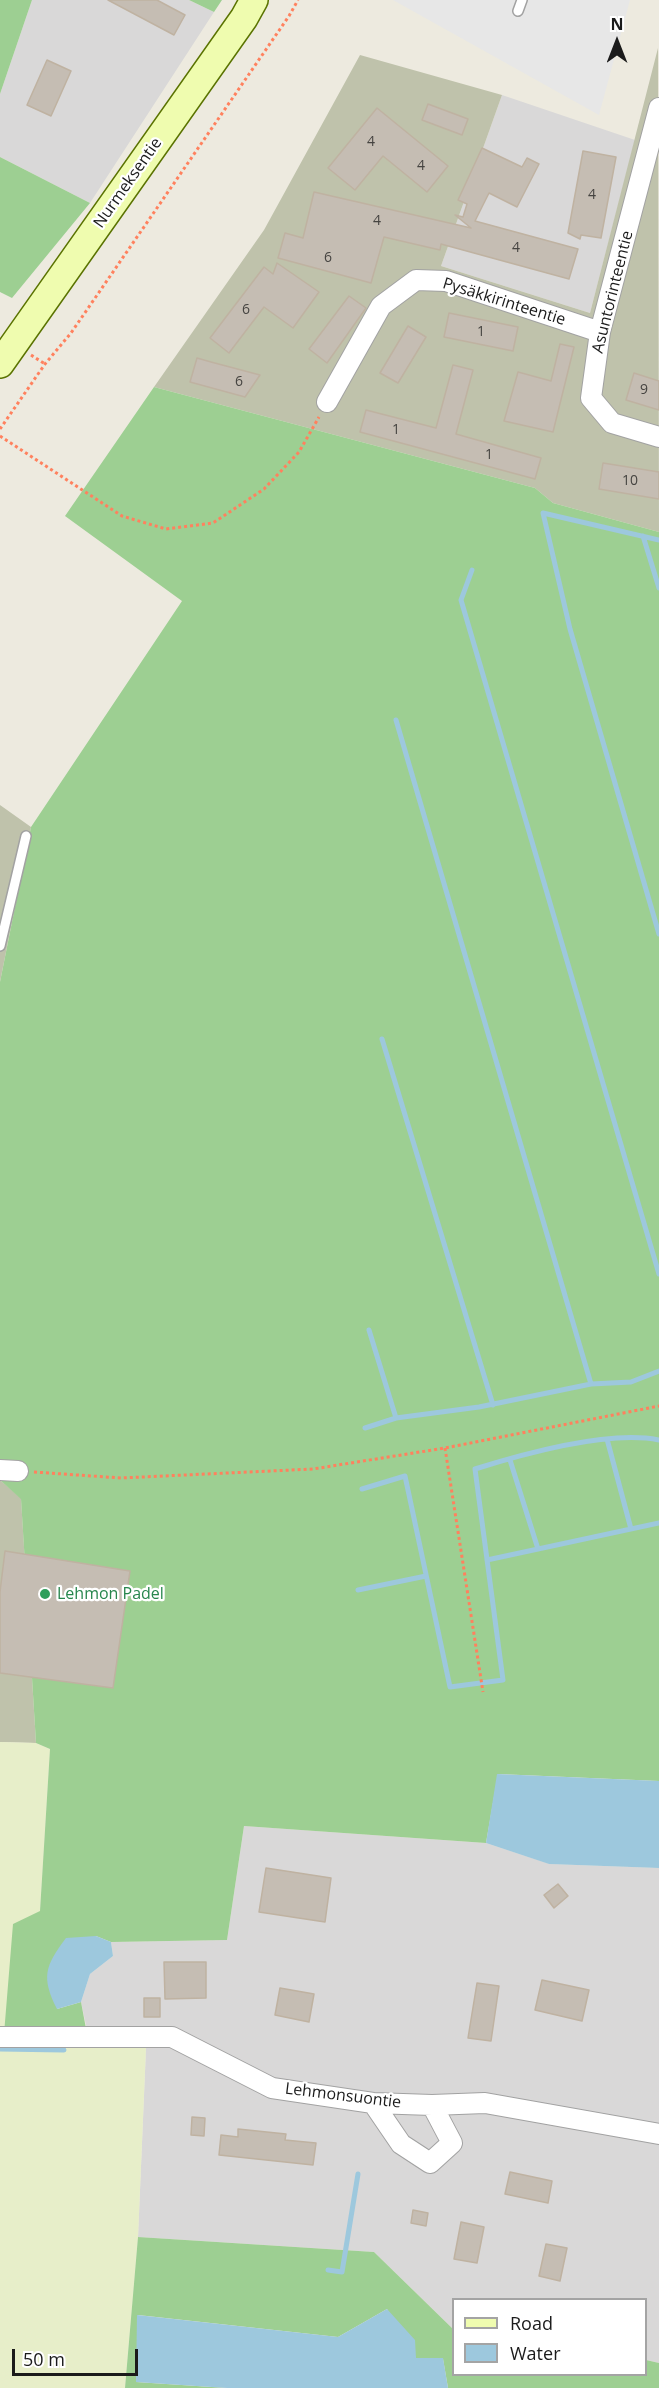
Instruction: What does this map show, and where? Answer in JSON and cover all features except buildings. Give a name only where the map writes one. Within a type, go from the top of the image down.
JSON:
[{"type":"street","name":"Nurmeksentie","points":[[0,364],[244,18],[254,0]]},
{"type":"street","name":"Asuntorinteentie","points":[[659,108],[600,332],[591,398],[612,423],[659,437]]},
{"type":"street","name":"Pysäkkirinteentie","points":[[327,402],[381,306],[416,280],[446,281],[600,332]]},
{"type":"street","name":"Lehmonsuontie","points":[[0,2037],[172,2037],[272,2088],[373,2103],[432,2105],[485,2103],[659,2134]]},
{"type":"street","points":[[373,2103],[401,2145],[430,2163],[452,2143],[432,2105]]},
{"type":"lane","points":[[518,11],[522,0]]},
{"type":"lane","points":[[0,946],[26,836]]},
{"type":"path","points":[[0,429],[45,364],[71,333],[298,0]]},
{"type":"path","points":[[26,353],[45,364]]},
{"type":"path","points":[[0,436],[122,516],[166,529],[213,523],[264,489],[299,452],[327,402]]},
{"type":"path","points":[[9,1470],[121,1478],[302,1470],[445,1448],[659,1406]]},
{"type":"path","points":[[445,1448],[483,1692]]},
{"type":"shaded area","points":[[32,0],[189,0],[214,12],[90,203],[0,157],[0,94]]},
{"type":"shaded area","points":[[393,0],[630,0],[599,115]]},
{"type":"shaded area","points":[[658,48],[659,532],[553,503],[535,488],[154,387],[264,230],[360,55],[502,95],[441,266],[590,313]]},
{"type":"shaded area","points":[[502,95],[635,140],[590,313],[441,266]]},
{"type":"shaded area","points":[[0,805],[31,827],[0,982]]},
{"type":"shaded area","points":[[0,1480],[21,1498],[36,1743],[0,1742]]},
{"type":"shaded area","points":[[0,1742],[36,1743],[50,1749],[40,1911],[4,2034],[87,2034],[91,2048],[146,2047],[138,2237],[125,2388],[0,2388]]},
{"type":"shaded area","points":[[244,1826],[486,1843],[550,1864],[659,1868],[659,2363],[647,2360],[647,2298],[452,2298],[452,2328],[374,2252],[138,2237],[146,2048],[91,2048],[81,2002],[90,1974],[113,1956],[111,1942],[227,1940]]},
{"type":"green space","points":[[0,0],[32,0],[0,94]]},
{"type":"green space","points":[[189,0],[222,0],[214,12]]},
{"type":"green space","points":[[0,157],[90,203],[12,298],[0,292]]},
{"type":"green space","points":[[154,387],[535,488],[553,503],[659,532],[659,1781],[498,1774],[486,1843],[244,1826],[227,1940],[111,1942],[96,1936],[57,2009],[81,2002],[87,2034],[4,2034],[13,1924],[40,1911],[50,1749],[36,1743],[21,1499],[0,1480],[0,982],[31,827],[182,601],[65,516]]},
{"type":"green space","points":[[138,2237],[374,2252],[452,2328],[452,2376],[647,2376],[647,2360],[659,2363],[659,2388],[448,2388],[443,2359],[416,2358],[387,2309],[338,2337],[138,2315],[136,2382],[227,2388],[125,2388]]},
{"type":"water","points":[[497,1774],[659,1781],[659,1868],[549,1864],[486,1843]]},
{"type":"water","points":[[96,1936],[111,1942],[113,1956],[90,1974],[81,2002],[57,2009],[47,1980],[53,1956],[66,1938]]},
{"type":"water","points":[[387,2309],[415,2340],[416,2358],[443,2358],[448,2388],[227,2388],[136,2382],[137,2315],[338,2337]]},
{"type":"waterway","points":[[659,540],[543,513],[570,629],[659,934]]},
{"type":"waterway","points":[[643,536],[659,588]]},
{"type":"waterway","points":[[472,570],[461,600],[659,1274]]},
{"type":"waterway","points":[[396,720],[591,1384]]},
{"type":"waterway","points":[[382,1039],[493,1405]]},
{"type":"waterway","points":[[369,1330],[396,1418]]},
{"type":"waterway","points":[[365,1428],[396,1418],[479,1407],[591,1384],[631,1382],[659,1371]]},
{"type":"waterway","points":[[362,1489],[405,1476],[450,1687],[503,1680],[475,1469],[541,1451],[592,1441],[616,1438],[659,1440]]},
{"type":"waterway","points":[[607,1439],[631,1529]]},
{"type":"waterway","points":[[510,1460],[538,1549]]},
{"type":"waterway","points":[[487,1560],[659,1523]]},
{"type":"waterway","points":[[358,1590],[426,1576]]},
{"type":"waterway","points":[[0,2049],[64,2050]]},
{"type":"waterway","points":[[328,2270],[342,2272],[358,2174]]},
{"type":"place","name":"Lehmon Padel","points":[[45,1594]]}]
